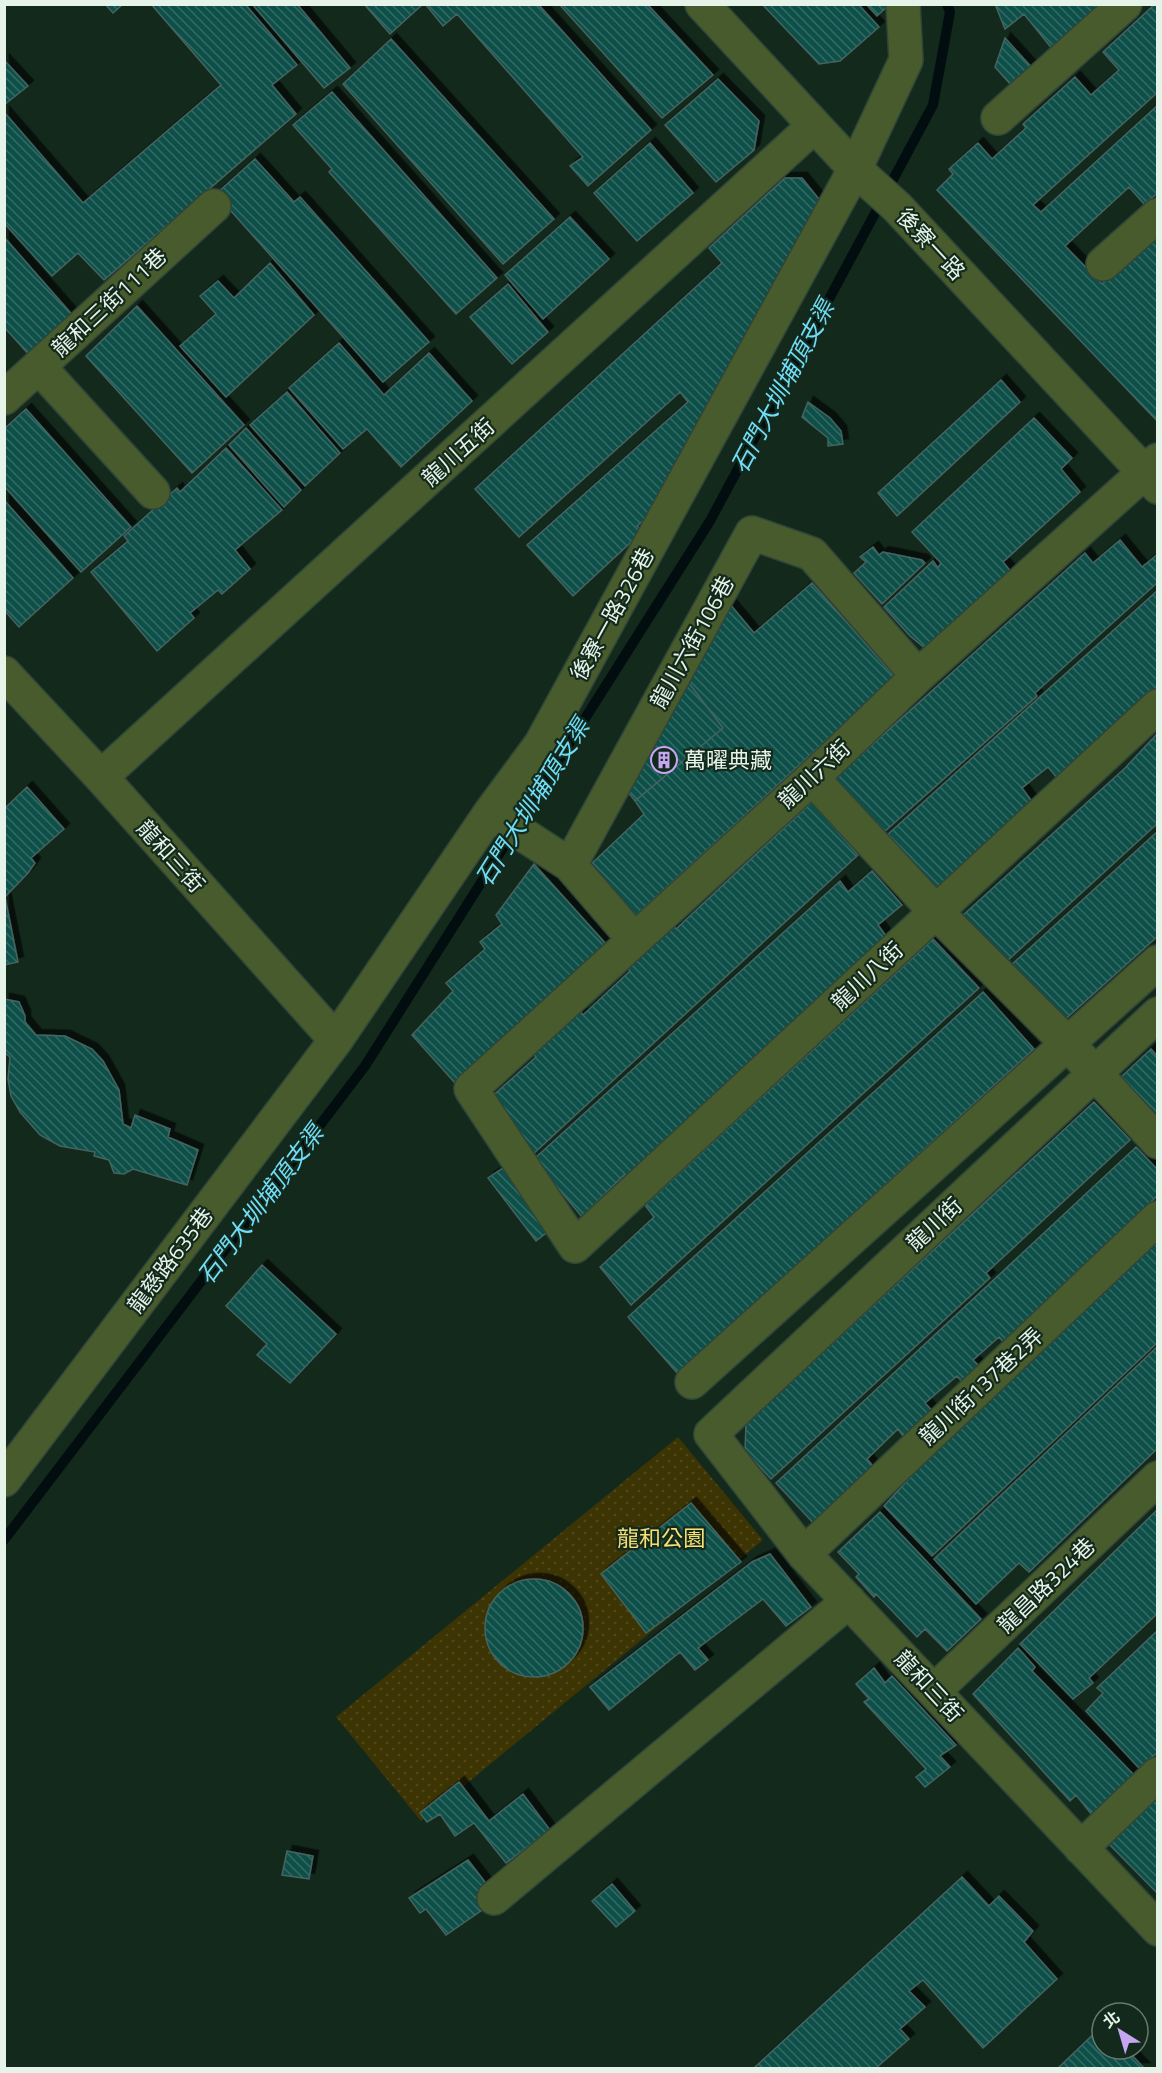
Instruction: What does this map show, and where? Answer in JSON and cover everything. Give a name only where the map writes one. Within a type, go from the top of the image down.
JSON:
[{"type":"street","name":"後寮一路","points":[[702,4],[862,176],[897,207],[1153,473]]},
{"type":"street","name":"後寮一路326巷","points":[[336,1040],[495,816],[541,744],[862,176],[906,60],[903,4]]},
{"type":"street","points":[[998,118],[1125,4]]},
{"type":"street","name":"龍川五街","points":[[101,777],[814,126]]},
{"type":"street","name":"龍和三街111巷","points":[[4,398],[214,206]]},
{"type":"street","points":[[1103,264],[1158,215]]},
{"type":"street","points":[[39,367],[153,492]]},
{"type":"street","name":"龍川六街","points":[[471,1089],[633,938],[812,778],[918,676],[1153,473]]},
{"type":"street","name":"龍川六街106巷","points":[[570,865],[752,532],[812,554],[918,676]]},
{"type":"street","name":"龍和三街","points":[[4,673],[101,777],[336,1040]]},
{"type":"street","name":"龍川八街","points":[[471,1089],[575,1246],[1158,706]]},
{"type":"street","points":[[812,778],[936,912],[1067,1043],[1093,1074],[1158,1142]]},
{"type":"street","points":[[495,816],[570,865],[633,938]]},
{"type":"street","points":[[692,1382],[1158,962]]},
{"type":"street","name":"龍川街","points":[[711,1434],[1158,1014]]},
{"type":"street","name":"龍慈路635巷","points":[[4,1480],[336,1040]]},
{"type":"street","name":"龍川街137巷2弄","points":[[804,1554],[1158,1218]]},
{"type":"street","name":"龍和三街","points":[[711,1434],[804,1554],[1158,1929]]},
{"type":"street","name":"龍昌路324巷","points":[[934,1691],[1158,1478]]},
{"type":"street","points":[[494,1898],[849,1601]]},
{"type":"street","points":[[1081,1848],[1158,1774]]},
{"type":"green space","name":"龍和公園","points":[[678,1437],[763,1540],[421,1821],[336,1717]]},
{"type":"building","points":[[105,4],[123,4],[113,13]]},
{"type":"building","points":[[151,4],[245,4],[297,65],[272,85],[296,114],[104,280],[78,253],[52,276],[4,223],[4,112],[83,203],[221,85]]},
{"type":"building","points":[[252,4],[297,4],[350,68],[324,88]]},
{"type":"building","points":[[364,4],[423,4],[390,34]]},
{"type":"building","points":[[538,4],[651,130],[588,186],[570,166],[583,157],[457,14],[443,26],[426,5]]},
{"type":"building","points":[[559,4],[647,4],[713,75],[662,118]]},
{"type":"building","points":[[762,4],[858,4],[879,27],[840,61],[819,64]]},
{"type":"building","points":[[866,4],[890,4],[877,16]]},
{"type":"building","points":[[995,4],[1102,4],[1053,50],[1024,14],[1005,29]]},
{"type":"building","points":[[1155,4],[1158,4],[1158,92],[1033,205],[1041,212],[1158,105],[1158,193],[1144,204],[1129,187],[1065,246],[1102,284],[1158,235],[1158,422],[937,190],[953,174],[949,169],[978,143],[992,159],[1026,128],[1023,124],[1075,77],[1091,95],[1119,70],[1103,52]]},
{"type":"building","points":[[1005,38],[1033,69],[1012,86],[995,67]]},
{"type":"building","points":[[391,39],[554,219],[503,264],[343,84]]},
{"type":"building","points":[[4,60],[28,86],[4,105]]},
{"type":"building","points":[[718,79],[759,121],[754,150],[716,182],[665,125]]},
{"type":"building","points":[[332,92],[497,278],[456,314],[329,172],[332,169],[293,125]]},
{"type":"building","points":[[650,143],[693,193],[637,241],[594,193]]},
{"type":"building","points":[[255,159],[294,202],[300,197],[429,342],[383,382],[216,194]]},
{"type":"building","points":[[785,178],[802,178],[826,208],[686,463],[665,480],[672,489],[657,510],[637,526],[643,531],[573,596],[527,545],[688,402],[680,392],[519,537],[475,489],[722,263],[709,248]]},
{"type":"building","points":[[570,217],[609,259],[543,319],[505,275]]},
{"type":"building","points":[[4,237],[75,318],[31,357],[4,327]]},
{"type":"building","points":[[270,263],[314,315],[226,397],[180,346],[216,314],[200,296],[218,281],[234,298]]},
{"type":"building","points":[[508,284],[548,332],[512,364],[470,317]]},
{"type":"building","points":[[137,306],[244,425],[192,473],[86,356]]},
{"type":"building","points":[[339,343],[384,395],[429,353],[472,401],[401,467],[367,429],[343,449],[289,388]]},
{"type":"building","points":[[1001,380],[1020,402],[897,516],[878,493]]},
{"type":"building","points":[[287,392],[340,453],[305,486],[250,425]]},
{"type":"building","points":[[808,402],[830,418],[841,431],[843,444],[828,446],[828,438],[802,417]]},
{"type":"building","points":[[26,409],[131,527],[81,572],[4,486],[4,429]]},
{"type":"building","points":[[1034,418],[1072,458],[1061,469],[1080,492],[1003,562],[1011,572],[926,649],[910,636],[884,607],[933,561],[938,568],[941,563],[912,532]]},
{"type":"building","points":[[246,428],[301,490],[284,507],[229,445]]},
{"type":"building","points":[[226,448],[282,510],[235,550],[250,569],[222,594],[218,590],[190,613],[194,618],[157,651],[91,572],[128,541],[124,536],[177,488],[180,492]]},
{"type":"building","points":[[4,500],[73,578],[19,627],[4,610]]},
{"type":"building","points":[[1120,540],[1142,567],[1158,554],[1158,582],[1035,693],[1037,696],[883,833],[833,780],[1085,553],[1093,563]]},
{"type":"building","points":[[873,547],[879,555],[883,552],[922,560],[925,563],[882,604],[854,573],[866,562],[860,557]]},
{"type":"building","points":[[812,583],[895,677],[633,918],[587,868],[644,814],[635,801],[723,728],[682,674],[729,603],[754,633]]},
{"type":"building","points":[[1158,590],[1158,694],[1058,779],[1048,767],[1022,788],[1033,803],[938,891],[886,836]]},
{"type":"building","name":"萬曜典藏","points":[[682,674],[723,728],[635,801],[628,792]]},
{"type":"building","points":[[1158,733],[1158,823],[1005,963],[962,916],[1125,768]]},
{"type":"building","points":[[27,787],[64,829],[31,858],[35,863],[5,897],[18,962],[4,965],[4,809]]},
{"type":"building","points":[[812,802],[858,855],[531,1156],[487,1101],[536,1057],[532,1053],[580,1011],[583,1015],[630,971],[627,966],[672,924],[676,929]]},
{"type":"building","points":[[1158,831],[1158,936],[1061,1023],[1009,967]]},
{"type":"building","points":[[534,864],[606,944],[455,1083],[412,1035],[453,991],[446,983],[485,949],[480,942],[502,924],[496,915]]},
{"type":"building","points":[[872,871],[902,905],[878,925],[886,936],[627,1179],[624,1175],[582,1217],[534,1159],[840,881],[848,892]]},
{"type":"building","points":[[933,939],[979,988],[631,1305],[600,1267],[654,1217],[645,1205]]},
{"type":"building","points":[[983,992],[1034,1049],[678,1374],[628,1317]]},
{"type":"building","points":[[4,999],[19,1002],[25,1022],[36,1035],[65,1036],[92,1049],[103,1061],[119,1090],[123,1124],[131,1128],[135,1115],[170,1129],[168,1137],[198,1150],[187,1185],[133,1169],[124,1174],[114,1173],[109,1160],[94,1156],[95,1152],[60,1146],[40,1135],[20,1112],[11,1096],[8,1079],[10,1057],[6,1054],[4,1056]]},
{"type":"building","points":[[1151,1049],[1158,1057],[1158,1118],[1120,1078]]},
{"type":"building","points":[[1094,1102],[1130,1140],[986,1273],[990,1278],[771,1479],[745,1451],[746,1423]]},
{"type":"building","points":[[1136,1147],[1158,1170],[1157,1196],[1006,1345],[999,1337],[973,1360],[982,1369],[965,1385],[957,1376],[925,1403],[935,1414],[906,1440],[898,1429],[867,1459],[877,1471],[817,1527],[776,1483]]},
{"type":"building","points":[[503,1168],[550,1230],[536,1241],[488,1178]]},
{"type":"building","points":[[1158,1238],[1158,1342],[932,1556],[884,1506],[925,1461]]},
{"type":"building","points":[[262,1265],[336,1334],[290,1383],[257,1355],[267,1344],[226,1306]]},
{"type":"building","points":[[1158,1346],[1158,1448],[1029,1572],[1019,1563],[976,1604],[934,1559]]},
{"type":"building","points":[[691,1503],[741,1562],[646,1633],[601,1574]]},
{"type":"building","points":[[1158,1509],[1158,1613],[1089,1678],[1093,1683],[1073,1699],[1020,1644]]},
{"type":"building","points":[[880,1512],[981,1619],[947,1651],[925,1629],[917,1637],[876,1594],[874,1597],[856,1577],[859,1574],[838,1552]]},
{"type":"building","points":[[770,1554],[811,1607],[786,1626],[763,1599],[698,1648],[708,1660],[695,1670],[680,1652],[609,1710],[590,1687],[752,1562]]},
{"type":"building","points":[[534,1579],[553,1583],[569,1593],[579,1609],[583,1628],[579,1647],[569,1663],[553,1673],[534,1677],[515,1673],[499,1663],[489,1647],[485,1628],[489,1609],[499,1593],[515,1583]]},
{"type":"building","points":[[1158,1630],[1158,1752],[1139,1768],[1086,1711],[1103,1693],[1097,1688]]},
{"type":"building","points":[[1018,1648],[1035,1667],[1032,1671],[1134,1775],[1092,1815],[1076,1795],[1070,1801],[973,1694]]},
{"type":"building","points":[[874,1668],[885,1683],[892,1676],[956,1745],[940,1756],[950,1767],[925,1787],[916,1777],[926,1769],[864,1702],[869,1699],[856,1684]]},
{"type":"building","points":[[459,1782],[489,1821],[523,1794],[550,1830],[506,1863],[474,1823],[455,1836],[440,1814],[427,1822],[420,1813]]},
{"type":"building","points":[[1158,1795],[1158,1894],[1108,1843]]},
{"type":"building","points":[[287,1851],[313,1856],[309,1879],[282,1875]]},
{"type":"building","points":[[468,1860],[498,1899],[446,1935],[426,1909],[420,1913],[409,1898]]},
{"type":"building","points":[[962,1877],[989,1906],[999,1896],[1033,1931],[1024,1942],[1057,1979],[983,2048],[923,1980],[909,1991],[925,2007],[900,2029],[909,2039],[876,2068],[754,2068]]},
{"type":"building","points":[[612,1884],[635,1911],[616,1927],[592,1901]]},
{"type":"building","points":[[1090,2037],[1090,2061],[1137,2061],[1144,2068],[1058,2068]]},
{"type":"waterway","name":"石門大圳埔頂支渠","points":[[4,1540],[365,1066],[710,521],[933,105],[950,12],[947,4]]},
{"type":"place","name":"萬曜典藏","points":[[664,760]]}]
